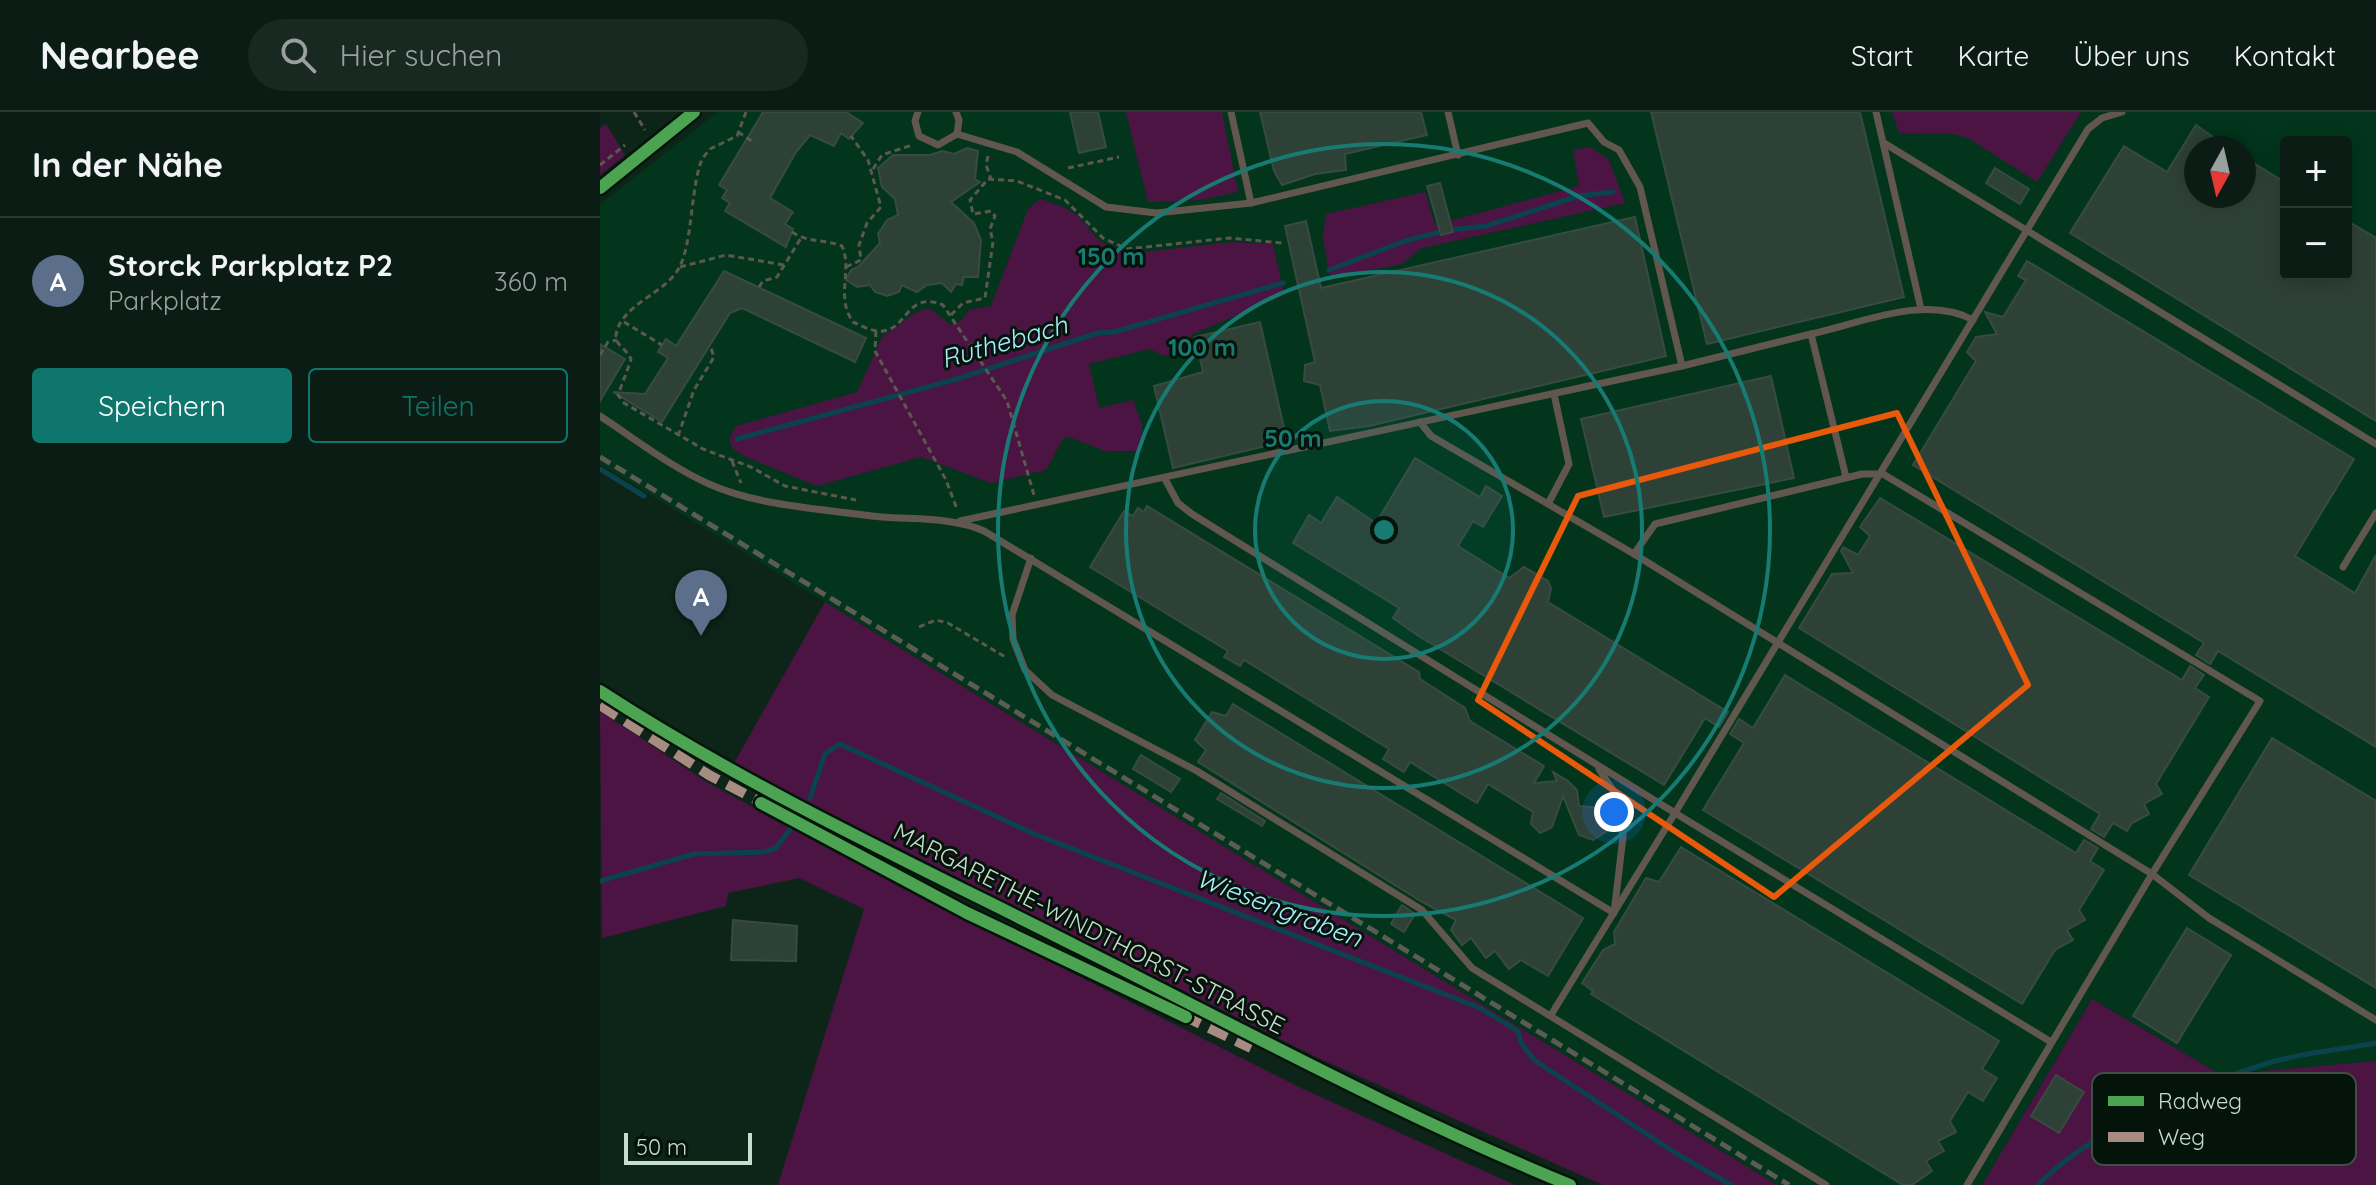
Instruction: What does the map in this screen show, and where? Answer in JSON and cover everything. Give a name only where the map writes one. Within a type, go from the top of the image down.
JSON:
[{"type":"street","points":[[600,188],[694,112]]},
{"type":"street","name":"MARGARETHE-WINDTHORST-STRASSE","points":[[600,691],[736,775],[1309,1066],[1495,1154],[1570,1185]]},
{"type":"lane","points":[[918,112],[916,129],[921,138],[938,145],[957,134],[995,144],[1017,152],[1088,198],[1127,212],[1186,212],[1251,203],[1588,123]]},
{"type":"lane","points":[[956,112],[959,120],[957,134]]},
{"type":"lane","points":[[1231,112],[1251,203]]},
{"type":"lane","points":[[1448,112],[1458,155]]},
{"type":"lane","points":[[1585,112],[1588,123],[1604,142],[1619,150],[1640,187],[1682,366]]},
{"type":"lane","points":[[1876,112],[1921,309]]},
{"type":"lane","points":[[1551,1015],[1883,474],[2088,129],[2102,118],[2122,112]]},
{"type":"lane","points":[[1884,143],[2376,444]]},
{"type":"lane","points":[[600,416],[690,474],[743,495],[899,520],[960,521],[1682,366],[1921,309],[1958,311],[1973,320]]},
{"type":"lane","points":[[1811,334],[1846,477]]},
{"type":"lane","points":[[1549,502],[1569,464],[1554,394]]},
{"type":"lane","points":[[1420,422],[1431,436],[1549,502],[2152,874],[2209,918],[2376,1020]]},
{"type":"lane","points":[[1634,554],[1655,524],[1846,477],[1873,472],[1883,474],[2260,701],[2152,874],[1967,1185]]},
{"type":"lane","points":[[1165,479],[1178,503],[1192,514],[1597,766],[2051,1042]]},
{"type":"lane","points":[[2343,567],[2376,513]]},
{"type":"lane","points":[[960,521],[1031,558],[1614,913]]},
{"type":"lane","points":[[1031,558],[1012,615],[1013,639],[1025,670],[1052,695],[1197,771],[1422,910],[1472,968],[1826,1185]]},
{"type":"lane","points":[[1597,766],[1622,804],[1623,837],[1614,913]]},
{"type":"path","points":[[634,112],[645,130]]},
{"type":"path","points":[[680,267],[702,159],[710,149],[733,139],[746,112]]},
{"type":"path","points":[[738,132],[755,143]]},
{"type":"path","points":[[846,267],[861,260],[859,245],[867,223],[881,207],[872,170],[858,141],[851,136]]},
{"type":"path","points":[[872,170],[882,155],[909,147],[921,138]]},
{"type":"path","points":[[991,179],[986,165],[995,144]]},
{"type":"path","points":[[1049,173],[1119,157]]},
{"type":"path","points":[[951,315],[963,303],[985,298],[993,242],[990,229],[995,216],[991,211],[973,214],[970,200],[991,179],[1017,181],[1065,200],[1103,238],[1127,249],[1229,238],[1282,243]]},
{"type":"path","points":[[792,232],[801,238],[842,246],[848,258],[843,298],[853,322],[876,331],[897,324],[917,303],[925,301],[943,305],[993,377],[1013,413],[1036,507]]},
{"type":"path","points":[[759,287],[763,281],[775,279],[801,238]]},
{"type":"path","points":[[617,340],[623,321],[680,267],[726,255],[784,265]]},
{"type":"path","points":[[623,321],[662,345]]},
{"type":"path","points":[[876,331],[875,351],[946,480],[960,521]]},
{"type":"path","points":[[600,355],[608,342],[617,340]]},
{"type":"path","points":[[617,340],[631,360],[619,386],[620,399],[678,436],[785,486],[864,501]]},
{"type":"path","points":[[678,436],[694,390],[714,357],[710,345]]},
{"type":"path","points":[[732,460],[743,495]]},
{"type":"path","points":[[946,508],[971,507]]},
{"type":"path","points":[[919,627],[936,620],[948,623],[1010,660],[1022,663]]},
{"type":"highlighted area","points":[[1897,413],[2028,685],[1774,897],[1478,700],[1578,496]]},
{"type":"shaded area","points":[[718,112],[2376,112],[2376,1061],[2259,1073],[2218,1073],[2092,999],[1982,1185],[1777,1185],[600,464],[600,204]]},
{"type":"shaded area","points":[[1126,112],[1222,112],[1238,192],[1199,200],[1148,202]]},
{"type":"shaded area","points":[[1892,112],[2081,112],[2037,182],[1968,138],[1953,134],[1899,133]]},
{"type":"shaded area","points":[[606,124],[625,155],[600,175],[600,128]]},
{"type":"shaded area","points":[[1590,147],[1609,160],[1625,203],[1422,248],[1402,264],[1334,277],[1329,274],[1323,237],[1326,214],[1425,192],[1435,225],[1579,186],[1573,150]]},
{"type":"shaded area","points":[[1040,199],[1066,208],[1080,218],[1099,241],[1126,254],[1232,242],[1273,244],[1284,295],[1191,335],[1188,350],[1163,356],[1150,349],[1089,364],[1099,408],[1133,400],[1142,425],[1140,451],[1105,451],[1069,437],[1063,439],[1046,470],[991,483],[921,457],[817,486],[744,456],[732,448],[729,439],[736,426],[857,392],[883,335],[916,312],[929,308],[951,325],[961,321],[969,310],[991,306],[1028,209]]},
{"type":"shaded area","points":[[825,602],[1777,1185],[1603,1185],[1316,1057],[733,765]]},
{"type":"shaded area","points":[[600,711],[708,783],[965,919],[1303,1089],[1515,1185],[778,1185],[864,909],[799,878],[728,893],[726,906],[602,938]]},
{"type":"shaded area","points":[[2092,999],[2218,1073],[2092,1073],[2092,1165],[2356,1165],[2356,1073],[2259,1073],[2376,1061],[2376,1185],[1982,1185]]},
{"type":"building","points":[[763,112],[846,112],[863,123],[849,139],[841,133],[834,146],[810,135],[796,152],[770,198],[793,212],[785,224],[793,229],[786,247],[725,211],[730,203],[722,198],[727,190],[719,185]]},
{"type":"building","points":[[1070,112],[1098,112],[1106,147],[1079,153]]},
{"type":"building","points":[[1260,112],[1421,112],[1427,135],[1345,154],[1346,170],[1315,174],[1282,185],[1274,171]]},
{"type":"building","points":[[1651,112],[1860,112],[1904,297],[1707,344]]},
{"type":"building","points":[[2196,125],[2212,136],[2189,136]]},
{"type":"building","points":[[2184,144],[2184,208],[2256,208],[2256,164],[2280,179],[2280,280],[2352,280],[2352,224],[2376,238],[2376,421],[2070,233],[2124,146],[2167,172]]},
{"type":"building","points":[[967,148],[978,151],[975,179],[980,182],[951,202],[974,223],[981,240],[978,277],[964,277],[962,285],[956,284],[951,292],[942,283],[927,285],[917,292],[902,285],[899,292],[887,296],[875,292],[870,285],[857,287],[846,280],[851,270],[858,267],[880,243],[878,234],[887,220],[898,215],[895,199],[882,187],[878,168],[893,155],[930,155],[942,151],[954,154]]},
{"type":"building","points":[[1995,168],[2029,189],[2020,204],[1986,183]]},
{"type":"building","points":[[1440,183],[1453,232],[1441,235],[1427,186]]},
{"type":"building","points":[[1635,217],[1666,356],[1369,426],[1330,431],[1320,385],[1304,381],[1305,365],[1315,362],[1285,226],[1306,221],[1321,288]]},
{"type":"building","points":[[2027,261],[2354,459],[2295,556],[2355,593],[2376,555],[2376,747],[2218,651],[2210,664],[2196,655],[2204,643],[1913,465],[1976,361],[1967,352],[1976,337],[1997,334],[1985,312],[2003,317],[2026,280],[2018,276]]},
{"type":"building","points":[[724,271],[866,338],[855,362],[742,308],[730,313],[662,422],[613,392],[645,394],[668,358],[658,352],[662,345],[666,339],[676,346]]},
{"type":"building","points":[[1260,322],[1287,441],[1173,468],[1154,386],[1203,372],[1195,337]]},
{"type":"building","points":[[600,344],[625,359],[600,401]]},
{"type":"building","points":[[1771,376],[1794,478],[1604,517],[1581,419]]},
{"type":"building","points":[[1415,458],[1480,497],[1486,486],[1502,496],[1483,527],[1473,521],[1458,546],[1509,578],[1524,567],[1548,581],[1551,588],[1548,602],[1728,712],[1719,727],[1705,718],[1664,785],[1417,635],[1393,618],[1399,608],[1293,543],[1309,515],[1321,523],[1337,497],[1376,523]]},
{"type":"building","points":[[1880,498],[2182,680],[2190,666],[2204,675],[2195,688],[2209,697],[2156,784],[2162,794],[2144,804],[2149,814],[2132,823],[2127,831],[2113,823],[2104,837],[2091,829],[2100,814],[1799,628],[1832,574],[1853,573],[1841,551],[1843,547],[1858,555],[1870,536],[1860,527]]},
{"type":"building","points":[[1147,506],[1419,672],[1420,679],[1465,708],[1470,721],[1544,766],[1534,783],[1557,781],[1553,772],[1577,790],[1579,806],[1600,808],[1607,815],[1607,831],[1593,840],[1579,835],[1563,796],[1552,827],[1540,833],[1531,824],[1533,812],[1488,784],[1477,803],[1410,762],[1404,772],[1383,759],[1389,749],[1244,660],[1240,666],[1224,657],[1228,651],[1090,567],[1124,511],[1133,516],[1138,508],[1144,512]]},
{"type":"building","points":[[1785,675],[2076,853],[2084,840],[2098,848],[2090,861],[2104,870],[2079,910],[2085,920],[2067,930],[2073,940],[2055,950],[2022,1004],[1703,810],[1744,743],[1730,734],[1739,719],[1753,728]]},
{"type":"building","points":[[1233,704],[1583,918],[1548,976],[1521,960],[1509,969],[1495,951],[1486,958],[1471,938],[1462,945],[1451,930],[1456,920],[1422,902],[1198,762],[1206,750],[1195,740],[1212,712],[1226,716]]},
{"type":"building","points":[[2272,738],[2376,801],[2376,988],[2189,875]]},
{"type":"building","points":[[1141,755],[1180,779],[1171,792],[1133,769]]},
{"type":"building","points":[[1221,793],[1265,821],[1262,826],[1217,799]]},
{"type":"building","points":[[1681,847],[1999,1041],[1982,1069],[1997,1078],[1983,1101],[1968,1092],[1950,1121],[1956,1132],[1938,1141],[1944,1151],[1926,1161],[1932,1171],[1912,1185],[1903,1185],[1591,994],[1593,991],[1582,983],[1603,950],[1615,944],[1614,932],[1646,878],[1659,882]]},
{"type":"building","points":[[1402,905],[1415,914],[1404,932],[1391,924]]},
{"type":"building","points":[[733,920],[797,926],[796,961],[731,960]]},
{"type":"building","points":[[2187,928],[2231,955],[2177,1043],[2133,1016]]},
{"type":"building","points":[[2056,1075],[2084,1092],[2059,1133],[2031,1116]]},
{"type":"waterway","name":"Ruthebach","points":[[1329,270],[1405,241],[1448,230],[1486,226],[1579,196],[1613,192]]},
{"type":"waterway","name":"Ruthebach","points":[[737,439],[957,379],[1098,333],[1114,332],[1283,283]]},
{"type":"waterway","name":"Ruthebach","points":[[600,469],[644,496]]},
{"type":"waterway","name":"Wiesengraben","points":[[810,798],[825,754],[840,744],[1032,833],[1480,1008],[1518,1031],[1521,1043],[1534,1060],[1677,1154],[1731,1185]]},
{"type":"waterway","name":"Wiesengraben","points":[[600,881],[694,854],[764,852],[776,848],[792,827]]},
{"type":"waterway","name":"Wiesengraben","points":[[2238,1073],[2276,1061],[2376,1043]]},
{"type":"waterway","name":"Wiesengraben","points":[[2038,1185],[2092,1143]]},
{"type":"railway","points":[[600,457],[1789,1185]]},
{"type":"marked path","points":[[600,705],[709,775],[768,806]]},
{"type":"marked path","points":[[1182,1015],[1251,1048]]},
{"type":"cycle path","points":[[600,188],[694,112]]},
{"type":"cycle path","points":[[600,691],[716,761],[836,826],[1383,1101],[1570,1185]]},
{"type":"cycle path","points":[[761,803],[967,913],[1186,1017]]},
{"type":"place","name":"Storck Parkplatz P2","points":[[701,636]]}]
